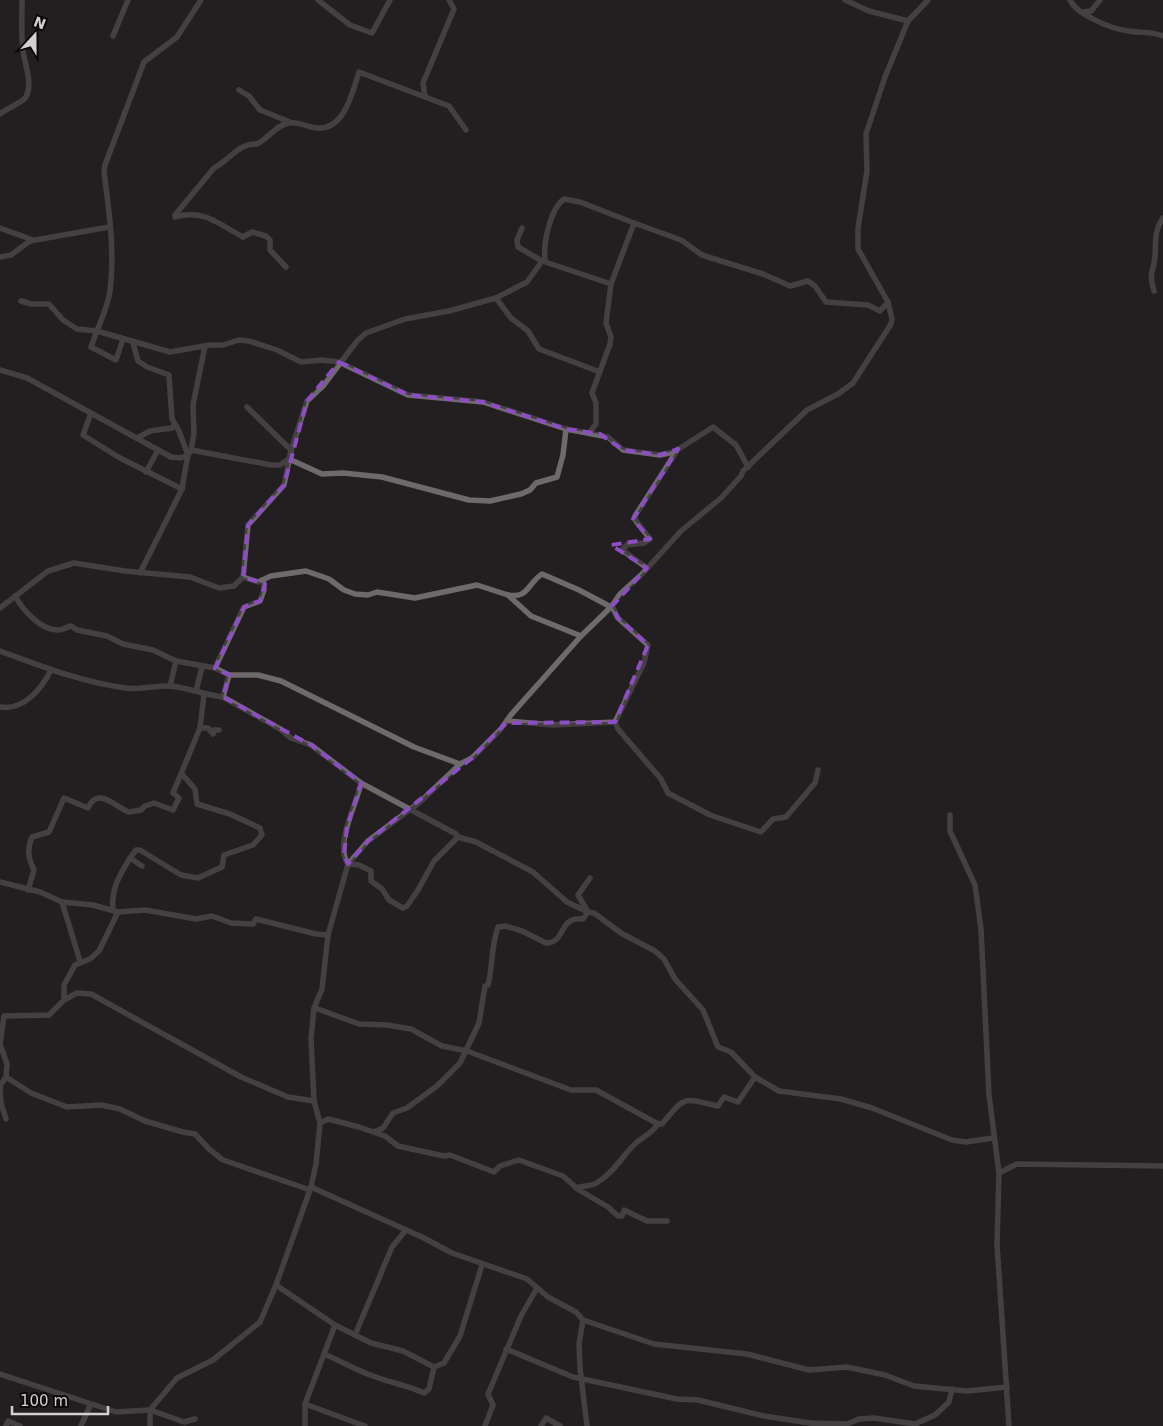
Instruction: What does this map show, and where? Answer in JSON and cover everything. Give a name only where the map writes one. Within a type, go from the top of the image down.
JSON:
[{"type":"street","points":[[0,114],[14,104],[21,102],[26,95],[27,68],[22,31],[22,0]]},
{"type":"street","points":[[113,36],[128,0]]},
{"type":"street","points":[[124,339],[116,360],[91,347],[91,341],[97,331],[110,292],[112,267],[109,227],[110,209],[104,172],[138,73],[144,62],[178,38],[201,0]]},
{"type":"street","points":[[318,0],[350,24],[372,33],[390,0]]},
{"type":"street","points":[[425,97],[423,83],[454,9],[449,0]]},
{"type":"street","points":[[845,0],[869,11],[908,21]]},
{"type":"street","points":[[150,1426],[150,1410],[177,1378],[213,1360],[260,1322],[276,1286],[310,1188],[316,1164],[320,1122],[314,1102],[310,1039],[314,1008],[322,988],[328,935],[348,864],[368,841],[409,810],[460,764],[472,758],[507,722],[581,636],[612,606],[620,594],[681,531],[721,498],[748,467],[807,410],[838,394],[853,383],[891,324],[892,320],[888,302],[858,249],[858,228],[867,171],[866,134],[908,21],[928,0]]},
{"type":"street","points":[[1070,0],[1093,20],[1127,32],[1156,33],[1163,36]]},
{"type":"street","points":[[1083,12],[1091,11],[1100,0]]},
{"type":"street","points":[[239,90],[248,96],[260,110],[290,122],[320,129],[332,124],[341,116],[359,72],[449,106],[466,130]]},
{"type":"street","points":[[286,267],[270,250],[270,240],[266,236],[252,232],[243,236],[210,217],[188,214],[174,216],[214,168],[222,164],[241,147],[247,144],[257,144],[280,126],[290,122]]},
{"type":"street","points":[[0,608],[48,571],[69,563],[140,573],[190,577],[219,588],[234,586],[243,577],[248,525],[284,485],[291,450],[307,401],[322,386],[339,362],[366,333],[405,319],[449,311],[496,298],[527,282],[543,260],[543,246],[548,230],[560,202],[564,199],[580,202],[634,224],[681,240],[702,255],[763,274],[790,286],[808,281],[815,286],[826,302],[868,305],[880,311],[888,302]]},
{"type":"street","points":[[1154,291],[1150,276],[1155,257],[1154,235],[1163,218]]},
{"type":"street","points":[[590,432],[596,424],[596,403],[592,393],[611,337],[606,323],[610,284],[634,224]]},
{"type":"street","points":[[0,258],[11,255],[30,241],[109,227]]},
{"type":"street","points":[[0,228],[24,238],[35,240]]},
{"type":"street","points":[[522,228],[517,240],[518,247],[543,260],[610,284]]},
{"type":"street","points":[[496,298],[511,318],[528,331],[539,349],[600,372]]},
{"type":"street","points":[[21,301],[31,304],[49,304],[63,320],[77,329],[97,331],[133,343],[170,352],[223,345],[239,340],[249,341],[278,350],[301,362],[322,360],[339,362],[408,395],[482,402],[523,417],[566,429],[608,436],[623,450],[660,455],[678,449],[713,427],[736,446],[748,467]]},
{"type":"street","points":[[133,343],[136,347],[138,361],[147,367],[169,375],[170,405],[174,425],[180,431],[189,452]]},
{"type":"street","points":[[140,573],[182,489],[194,433],[193,405],[205,346]]},
{"type":"street","points":[[0,370],[27,378],[171,457],[180,458],[189,452],[271,465],[280,465],[289,459]]},
{"type":"street","points":[[247,407],[291,450]]},
{"type":"street","points":[[90,413],[83,435],[146,472],[182,489]]},
{"type":"street","points":[[137,438],[150,431],[172,428],[174,425]]},
{"type":"street","points":[[289,459],[322,474],[343,473],[382,477],[469,500],[490,501],[521,494],[530,490],[536,483],[557,477],[563,455],[566,429]]},
{"type":"street","points":[[647,568],[622,550],[627,545],[644,543],[650,539],[636,522],[635,516],[678,449]]},
{"type":"street","points":[[146,472],[158,450]]},
{"type":"street","points":[[243,577],[258,582],[271,576],[306,572],[324,577],[355,594],[368,595],[377,592],[414,598],[477,585],[508,595],[521,596],[528,592],[535,579],[542,574],[612,606],[618,618],[648,645],[644,663],[615,722],[618,729],[661,779],[668,793],[710,815],[751,831],[761,832],[773,819],[786,817],[815,783],[819,775],[818,770]]},
{"type":"street","points":[[215,668],[244,607],[260,601],[264,590],[263,580]]},
{"type":"street","points":[[508,595],[531,616],[581,636]]},
{"type":"street","points":[[15,596],[23,610],[47,627],[59,630],[70,626],[78,630],[107,636],[123,644],[153,650],[176,661],[215,668],[229,675],[258,675],[281,681],[414,747],[460,764]]},
{"type":"street","points":[[0,651],[86,682],[127,688],[170,686],[196,691],[204,695],[223,697],[280,729],[291,738],[311,746],[361,783],[456,834],[458,837],[476,842],[533,872],[560,897],[588,912],[594,913],[621,933],[655,951],[664,959],[675,979],[703,1010],[718,1047],[731,1052],[755,1077],[778,1091],[841,1099],[872,1108],[952,1140],[966,1142],[993,1138]]},
{"type":"street","points":[[170,686],[176,661]]},
{"type":"street","points":[[196,691],[202,666]]},
{"type":"street","points":[[0,707],[5,708],[25,702],[37,691],[51,670]]},
{"type":"street","points":[[223,697],[229,675]]},
{"type":"street","points":[[28,890],[34,870],[28,857],[28,846],[32,837],[49,832],[64,798],[88,808],[93,800],[105,798],[129,812],[141,810],[145,806],[154,803],[173,810],[179,798],[173,793],[174,786],[182,774],[190,748],[200,728],[204,695]]},
{"type":"street","points":[[507,722],[553,725],[615,722]]},
{"type":"street","points":[[200,728],[208,728],[213,734],[214,730],[218,730]]},
{"type":"street","points":[[64,1000],[64,985],[74,964],[90,959],[99,951],[115,911],[112,894],[115,884],[136,850],[140,850],[180,875],[198,878],[222,867],[224,855],[253,845],[262,835],[260,828],[230,814],[197,804],[195,789],[182,774]]},
{"type":"street","points":[[348,864],[344,855],[347,827],[361,783]]},
{"type":"street","points":[[950,815],[950,831],[975,885],[981,929],[984,1023],[993,1138],[999,1173],[997,1244],[1010,1426]]},
{"type":"street","points":[[348,864],[359,865],[371,871],[371,881],[382,889],[389,900],[403,908],[407,906],[418,890],[434,861],[458,837]]},
{"type":"street","points":[[130,858],[142,866]]},
{"type":"street","points":[[588,912],[578,895],[590,878]]},
{"type":"street","points":[[0,882],[40,892],[62,902],[93,905],[115,911],[145,910],[196,919],[212,916],[239,925],[253,924],[256,919],[316,934],[328,935]]},
{"type":"street","points":[[62,902],[80,961]]},
{"type":"street","points":[[374,1132],[383,1128],[394,1113],[407,1108],[444,1080],[460,1063],[479,1024],[485,986],[488,985],[492,971],[493,940],[498,927],[505,926],[522,931],[546,943],[552,942],[558,939],[569,921],[574,918],[583,919],[588,912]]},
{"type":"street","points":[[6,1119],[2,1108],[0,1086],[6,1077],[7,1064],[0,1044],[2,1015],[49,1015],[64,1000],[78,993],[91,994],[241,1076],[288,1097],[314,1102]]},
{"type":"street","points":[[314,1008],[359,1024],[387,1025],[411,1030],[442,1046],[467,1051],[571,1090],[596,1090],[658,1124]]},
{"type":"street","points":[[6,1077],[31,1094],[67,1107],[86,1104],[110,1107],[145,1121],[195,1134],[209,1150],[223,1160],[310,1188],[406,1230],[438,1247],[482,1265],[527,1279],[548,1297],[576,1312],[583,1320],[624,1335],[665,1346],[747,1354],[809,1370],[847,1367],[885,1375],[914,1386],[952,1389],[1007,1388]]},
{"type":"street","points":[[576,1188],[584,1184],[591,1186],[615,1169],[636,1143],[649,1134],[658,1124],[662,1124],[678,1105],[689,1100],[718,1106],[724,1097],[738,1102],[751,1087],[755,1077]]},
{"type":"street","points":[[320,1122],[328,1119],[374,1132],[385,1136],[398,1146],[444,1156],[450,1155],[494,1172],[500,1166],[519,1160],[563,1176],[576,1188],[608,1207],[618,1216],[622,1216],[624,1210],[647,1221],[667,1221]]},
{"type":"street","points":[[999,1173],[1017,1164],[1163,1166]]},
{"type":"street","points":[[355,1335],[392,1248],[406,1230]]},
{"type":"street","points":[[276,1286],[355,1335],[371,1343],[403,1351],[434,1367],[444,1363],[460,1336],[482,1265]]},
{"type":"street","points":[[485,1426],[493,1405],[488,1394],[521,1316],[537,1288]]},
{"type":"street","points":[[583,1320],[579,1344],[587,1426]]},
{"type":"street","points":[[306,1426],[306,1404],[335,1324]]},
{"type":"street","points":[[506,1349],[560,1374],[677,1399],[698,1400],[764,1416],[808,1424],[847,1424],[859,1419],[874,1418],[915,1424],[935,1414],[950,1402],[952,1389]]},
{"type":"street","points":[[324,1354],[368,1374],[386,1381],[402,1383],[424,1393],[429,1390],[434,1367]]},
{"type":"street","points":[[0,1374],[90,1406],[116,1412],[150,1410],[184,1422],[195,1418]]},
{"type":"street","points":[[306,1404],[365,1426]]},
{"type":"street","points":[[82,1426],[90,1406]]},
{"type":"street","points":[[541,1426],[546,1418],[560,1426]]},
{"type":"street","points":[[6,1426],[8,1421],[20,1426]]},
{"type":"highlighted area","points":[[339,362],[408,395],[483,402],[566,429],[600,434],[623,450],[660,455],[678,449],[633,519],[650,539],[611,545],[647,568],[612,606],[618,618],[648,645],[615,722],[506,723],[472,758],[368,841],[348,864],[344,855],[347,827],[361,783],[311,745],[223,697],[229,675],[215,668],[244,607],[260,601],[265,584],[243,577],[248,525],[284,485],[307,401]]}]
